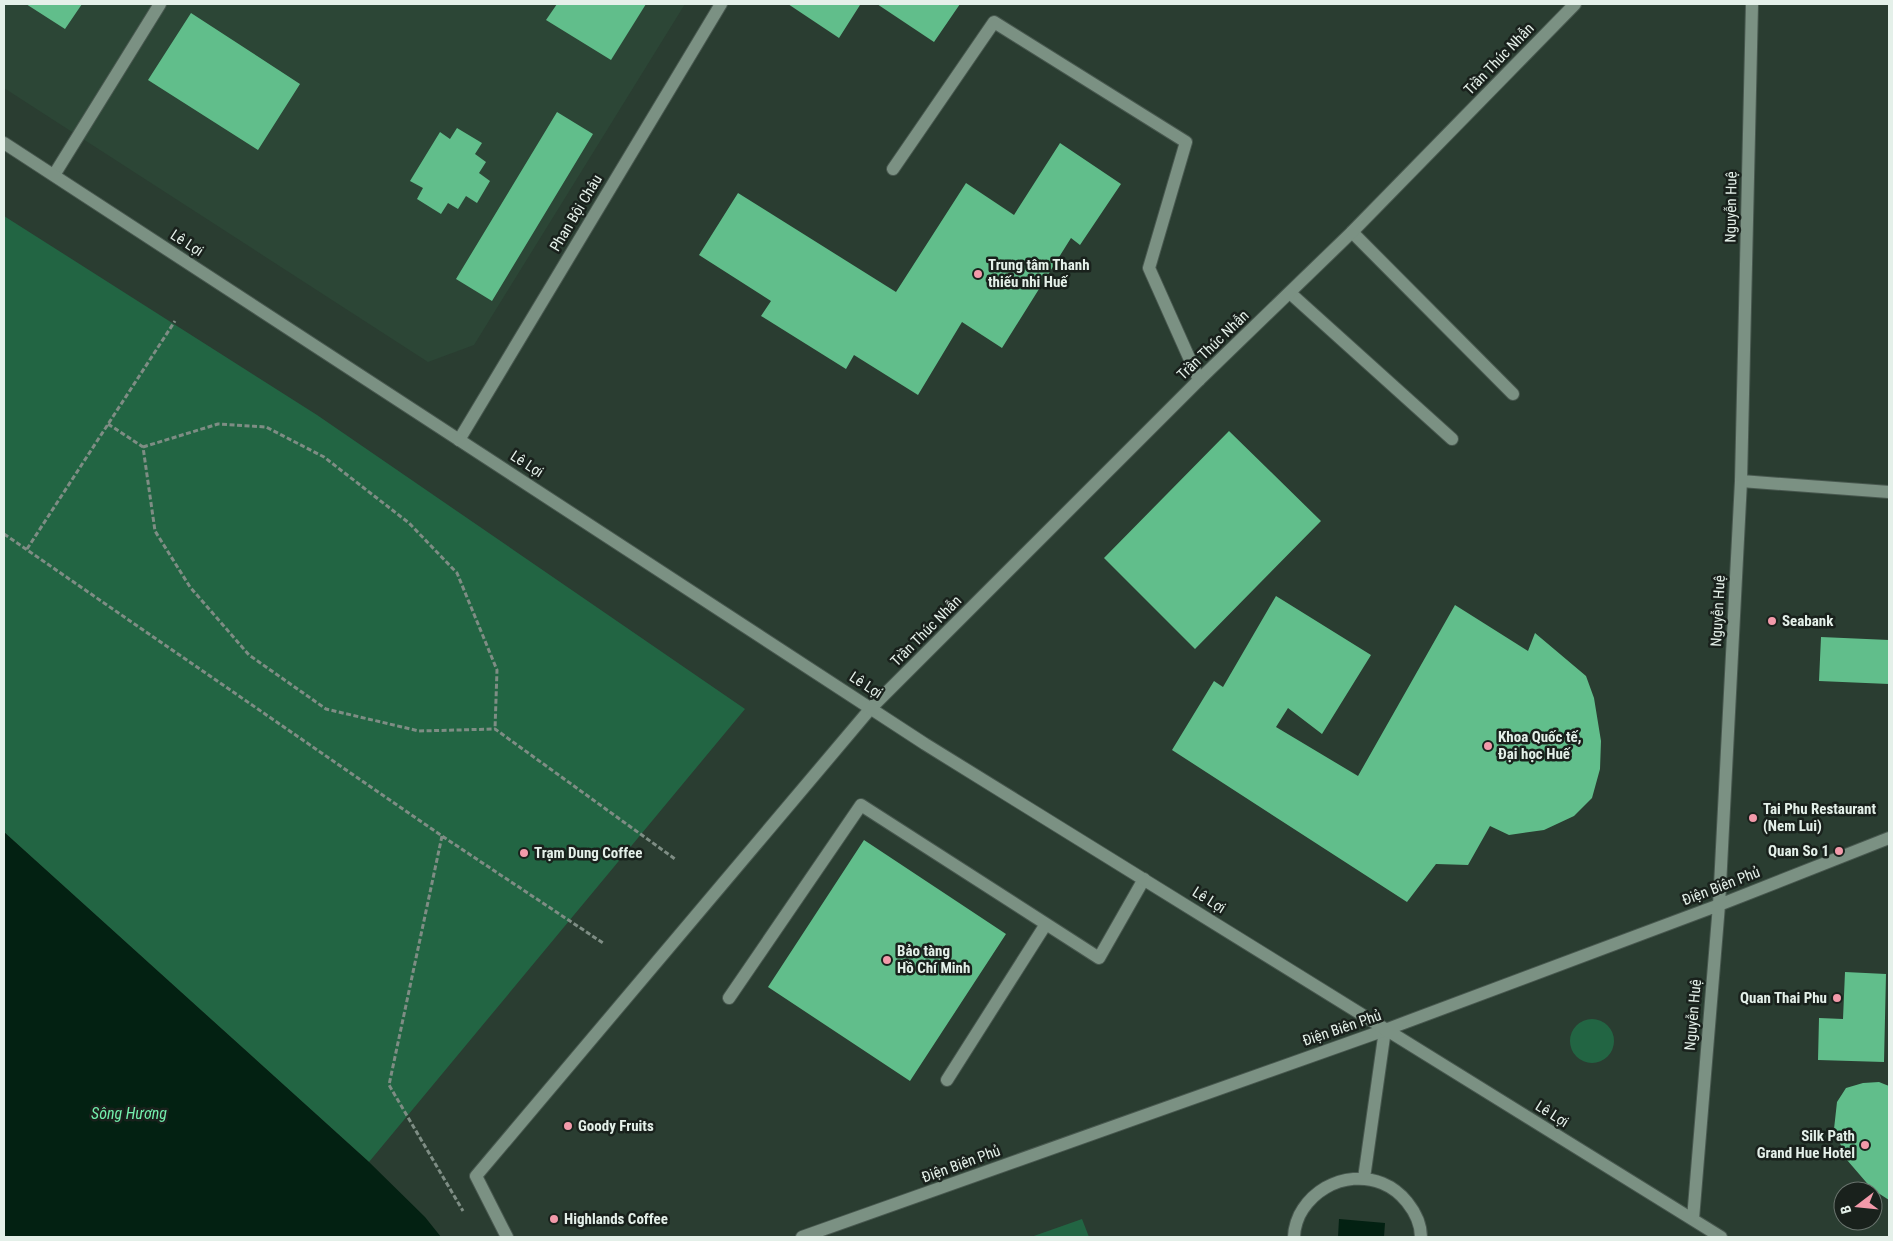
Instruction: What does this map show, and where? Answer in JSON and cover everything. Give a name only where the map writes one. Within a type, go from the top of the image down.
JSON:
[{"type":"main road","points":[[54,175],[160,4]]},
{"type":"main road","name":"Phan Bội Châu","points":[[459,440],[721,4]]},
{"type":"main road","name":"Trần Thúc Nhẫn","points":[[507,1237],[476,1176],[872,708],[1199,380],[1352,232],[1575,4]]},
{"type":"main road","name":"Nguyễn Huệ","points":[[1693,1219],[1718,905],[1741,481],[1752,4]]},
{"type":"main road","points":[[893,169],[994,22],[1186,142],[1149,268],[1199,380]]},
{"type":"main road","name":"Lê Lợi","points":[[4,143],[934,749],[1721,1237]]},
{"type":"main road","points":[[1352,232],[1513,394]]},
{"type":"main road","points":[[1290,293],[1452,439]]},
{"type":"main road","points":[[1741,481],[1889,492]]},
{"type":"main road","points":[[729,998],[861,805],[1099,958],[1144,879]]},
{"type":"main road","name":"Điện Biên Phủ","points":[[802,1237],[1385,1030],[1718,905],[1889,838]]},
{"type":"main road","points":[[947,1080],[1046,924]]},
{"type":"main road","points":[[1364,1178],[1385,1030]]},
{"type":"main road","points":[[1294,1237],[1299,1215],[1310,1198],[1326,1186],[1344,1179],[1364,1178],[1384,1183],[1401,1195],[1414,1211],[1421,1231],[1421,1237]]},
{"type":"path","points":[[26,549],[175,321]]},
{"type":"path","points":[[108,424],[143,447],[154,531],[190,587],[249,655],[326,709],[419,731],[495,729],[675,859]]},
{"type":"path","points":[[143,447],[218,424],[266,427],[324,457],[409,523],[457,573],[494,661],[497,670],[495,729]]},
{"type":"path","points":[[4,534],[442,836],[602,943]]},
{"type":"path","points":[[442,836],[389,1085],[464,1213]]},
{"type":"shaded area","points":[[4,4],[685,4],[474,345],[428,362],[4,88]]},
{"type":"green space","points":[[4,216],[317,415],[745,709],[369,1162],[4,832]]},
{"type":"green space","points":[[1596,1019],[1608,1025],[1613,1032],[1613,1050],[1608,1057],[1601,1062],[1588,1063],[1576,1057],[1571,1050],[1570,1037],[1576,1025],[1583,1020]]},
{"type":"green space","points":[[1082,1219],[1089,1237],[1031,1237]]},
{"type":"water","name":"Sông Hương","points":[[4,832],[369,1162],[425,1217],[441,1237],[4,1237]]},
{"type":"water","points":[[1339,1219],[1385,1223],[1384,1237],[1338,1237]]},
{"type":"building","points":[[26,4],[82,4],[65,29]]},
{"type":"building","points":[[557,4],[646,4],[611,60],[546,20]]},
{"type":"building","points":[[788,4],[858,4],[860,5],[839,38]]},
{"type":"building","points":[[877,4],[960,4],[934,42]]},
{"type":"building","points":[[191,13],[300,84],[258,150],[148,80]]},
{"type":"building","points":[[557,112],[593,134],[492,301],[456,279]]},
{"type":"building","points":[[457,128],[482,143],[475,154],[486,162],[479,173],[490,181],[477,203],[466,196],[458,209],[448,203],[441,214],[417,199],[423,188],[410,181],[440,132],[450,139]]},
{"type":"building","name":"Trung tâm Thanh thiếu nhi Huế","points":[[1060,143],[1121,184],[1080,245],[1071,238],[1002,348],[962,322],[918,395],[854,355],[846,369],[761,316],[771,301],[699,255],[738,193],[896,292],[966,183],[1014,215]]},
{"type":"building","points":[[1229,431],[1321,521],[1195,649],[1104,558]]},
{"type":"building","name":"Khoa Quốc tế, Đại học Huế","points":[[1276,596],[1371,655],[1322,734],[1288,708],[1276,727],[1358,776],[1455,605],[1528,651],[1535,633],[1586,676],[1594,698],[1601,741],[1600,769],[1592,798],[1574,816],[1544,830],[1509,835],[1490,826],[1468,865],[1436,864],[1407,902],[1172,750],[1214,681],[1223,687]]},
{"type":"building","points":[[1821,637],[1889,640],[1889,684],[1819,681]]},
{"type":"building","name":"Bảo tàng Hồ Chí Minh","points":[[864,840],[1006,934],[910,1081],[768,987]]},
{"type":"building","points":[[1845,972],[1886,974],[1884,1062],[1818,1060],[1819,1018],[1843,1019]]},
{"type":"building","name":"Silk Path Grand Hue Hotel","points":[[1879,1082],[1889,1086],[1889,1200],[1883,1196],[1883,1181],[1865,1181],[1847,1160],[1834,1129],[1837,1102],[1846,1088],[1863,1083]]},
{"type":"place","name":"Trung tâm Thanh thiếu nhi Huế","points":[[978,274]]},
{"type":"place","name":"Seabank","points":[[1772,621]]},
{"type":"place","name":"Khoa Quốc tế, Đại học Huế","points":[[1488,746]]},
{"type":"place","name":"Tai Phu Restaurant (Nem Lui)","points":[[1753,818]]},
{"type":"place","name":"Quan So 1","points":[[1839,851]]},
{"type":"place","name":"Trạm Dung Coffee","points":[[524,853]]},
{"type":"place","name":"Bảo tàng Hồ Chí Minh","points":[[887,960]]},
{"type":"place","name":"Quan Thai Phu","points":[[1837,998]]},
{"type":"place","name":"Goody Fruits","points":[[568,1126]]},
{"type":"place","name":"Silk Path Grand Hue Hotel","points":[[1865,1145]]},
{"type":"place","name":"Highlands Coffee","points":[[554,1219]]}]
